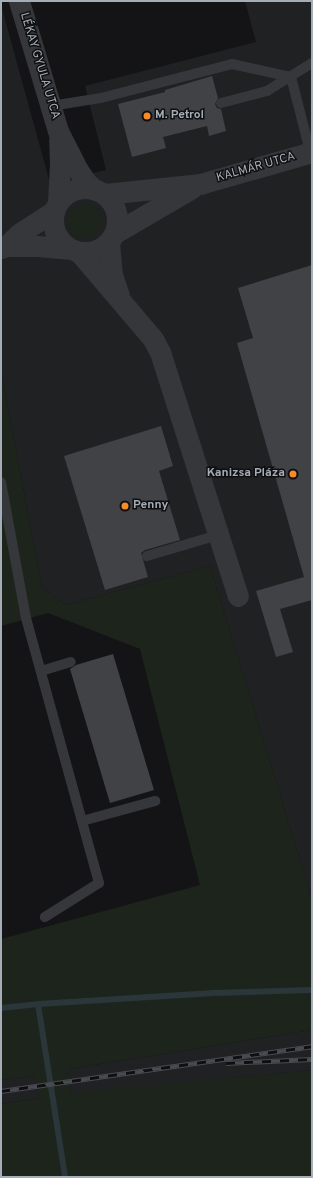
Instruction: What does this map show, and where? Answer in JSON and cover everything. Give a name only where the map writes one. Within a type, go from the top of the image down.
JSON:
[{"type":"street","name":"LÉKAY GYULA UTCA","points":[[19,1],[58,131]]},
{"type":"street","points":[[58,131],[78,170],[86,182],[112,202],[116,212],[117,223],[112,238],[112,274],[122,303]]},
{"type":"street","points":[[58,131],[60,164],[53,222],[55,232],[60,241],[74,250],[122,303],[153,339],[160,352],[238,596]]},
{"type":"street","name":"KALMÁR UTCA","points":[[100,192],[200,184],[311,154]]},
{"type":"street","name":"KALMÁR UTCA","points":[[112,238],[200,184]]},
{"type":"street","points":[[3,247],[56,207],[66,194],[85,188],[100,192]]},
{"type":"street","points":[[3,247],[37,246],[90,253],[100,249],[112,238]]},
{"type":"lane","points":[[220,103],[266,91],[312,63]]},
{"type":"lane","points":[[51,106],[101,98],[173,83],[232,64],[291,77]]},
{"type":"lane","points":[[291,77],[311,154]]},
{"type":"lane","points":[[1,482],[26,618],[99,883],[45,917]]},
{"type":"lane","points":[[147,556],[218,535]]},
{"type":"lane","points":[[41,671],[71,662]]},
{"type":"lane","points":[[82,821],[156,802]]},
{"type":"shaded area","points":[[245,1],[312,1],[312,899],[210,566],[66,605],[42,588],[1,371],[1,5],[50,183],[106,170],[85,86],[256,42]]},
{"type":"shaded area","points":[[84,204],[96,209],[101,221],[96,233],[84,238],[72,233],[67,221],[72,209]]},
{"type":"shaded area","points":[[1,371],[42,588],[66,605],[210,566],[312,899],[312,1030],[68,1069],[71,1093],[312,1070],[312,1177],[1,1177],[1,1104],[39,1098],[35,1076],[1,1080],[1,939],[200,885],[140,649],[48,613],[1,626]]},
{"type":"shaded area","points":[[312,1030],[312,1070],[71,1094],[68,1069]]},
{"type":"shaded area","points":[[35,1076],[39,1098],[1,1104],[1,1080]]},
{"type":"building","points":[[212,76],[218,98],[215,104],[217,108],[221,109],[226,131],[209,136],[207,126],[163,137],[166,148],[132,157],[118,104],[165,92],[165,90]]},
{"type":"building","name":"Kanizsa Pláza","points":[[312,265],[312,600],[280,609],[293,652],[276,657],[256,591],[304,577],[237,343],[253,338],[238,288]]},
{"type":"building","name":"Penny","points":[[161,426],[173,466],[159,471],[180,540],[145,550],[141,553],[148,577],[105,590],[64,456]]},
{"type":"building","points":[[113,654],[154,790],[110,803],[70,669],[76,665]]},
{"type":"waterway","points":[[1,1008],[38,1004],[214,993],[312,990]]},
{"type":"waterway","points":[[38,1004],[65,1177]]},
{"type":"railway","points":[[1,1091],[312,1046]]},
{"type":"railway","points":[[226,1063],[312,1059]]},
{"type":"place","name":"M. Petrol","points":[[147,116]]},
{"type":"place","name":"Kanizsa Pláza","points":[[293,474]]},
{"type":"place","name":"Penny","points":[[125,506]]}]
